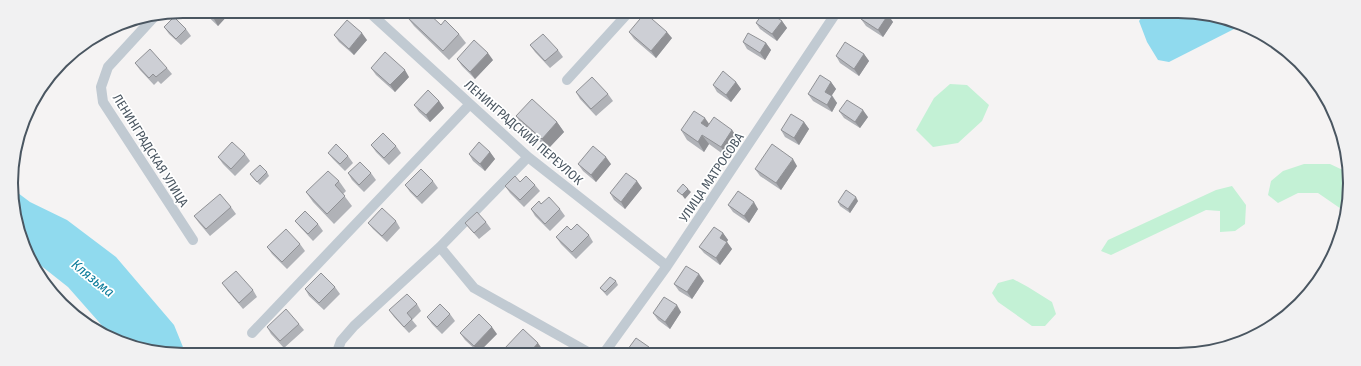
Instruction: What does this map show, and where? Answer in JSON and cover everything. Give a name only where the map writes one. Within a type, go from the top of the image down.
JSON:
[{"type":"street","name":"ЛЕНИНГРАДСКИЙ ПЕРЕУЛОК","points":[[376,18],[528,157],[667,266]]},
{"type":"street","points":[[567,80],[624,18]]},
{"type":"street","name":"УЛИЦА МАТРОСОВА","points":[[607,348],[667,266],[833,18]]},
{"type":"street","name":"ЛЕНИНГРАДСКАЯ УЛИЦА","points":[[150,21],[108,67],[101,87],[103,102],[193,240]]},
{"type":"street","points":[[252,333],[470,104]]},
{"type":"street","points":[[338,348],[341,341],[354,326],[440,247],[528,157]]},
{"type":"street","points":[[440,247],[474,288],[581,348]]},
{"type":"green space","points":[[950,84],[967,85],[989,105],[982,121],[958,143],[933,147],[916,130],[934,98]]},
{"type":"green space","points":[[1304,164],[1330,164],[1343,170],[1341,209],[1318,193],[1298,193],[1278,203],[1268,195],[1271,181],[1283,171]]},
{"type":"green space","points":[[1232,186],[1246,205],[1245,224],[1235,231],[1220,232],[1220,211],[1206,210],[1111,255],[1101,251],[1108,240],[1216,190]]},
{"type":"green space","points":[[1013,279],[1052,302],[1056,314],[1045,326],[1032,326],[998,302],[992,293],[998,283]]},
{"type":"water","points":[[1141,18],[1189,18],[1210,21],[1235,29],[1169,62],[1158,60],[1147,42],[1139,21]]},
{"type":"water","name":"Клязьма","points":[[18,193],[30,202],[67,220],[116,257],[174,325],[183,348],[151,345],[130,339],[104,328],[68,287],[39,264],[24,226]]},
{"type":"building","points":[[173,18],[175,18],[186,29],[176,39],[164,27]]},
{"type":"building","points":[[408,18],[433,18],[441,25],[445,20],[459,34],[443,51]]},
{"type":"building","points":[[641,18],[651,18],[667,32],[651,51],[629,32]]},
{"type":"building","points":[[760,18],[778,18],[782,21],[772,34],[756,23]]},
{"type":"building","points":[[862,18],[886,18],[878,30],[861,19]]},
{"type":"building","points":[[347,20],[362,33],[349,49],[334,35]]},
{"type":"building","points":[[748,33],[766,43],[760,53],[743,42]]},
{"type":"building","points":[[543,34],[558,50],[545,61],[530,45]]},
{"type":"building","points":[[474,40],[488,53],[470,72],[457,59]]},
{"type":"building","points":[[845,42],[864,54],[854,69],[836,56]]},
{"type":"building","points":[[150,49],[167,68],[156,77],[153,74],[149,78],[135,63]]},
{"type":"building","points":[[385,52],[405,70],[390,85],[371,68]]},
{"type":"building","points":[[723,71],[736,82],[726,95],[713,85]]},
{"type":"building","points":[[820,75],[831,82],[825,92],[832,96],[827,105],[808,94]]},
{"type":"building","points":[[592,77],[608,94],[591,109],[576,92]]},
{"type":"building","points":[[428,90],[439,101],[426,115],[414,105]]},
{"type":"building","points":[[532,99],[557,122],[542,139],[516,116]]},
{"type":"building","points":[[847,100],[863,110],[855,122],[839,111]]},
{"type":"building","points":[[694,111],[705,118],[701,123],[707,127],[714,117],[732,130],[721,147],[702,135],[698,142],[681,130]]},
{"type":"building","points":[[791,114],[804,122],[794,138],[781,130]]},
{"type":"building","points":[[383,133],[396,146],[384,158],[371,145]]},
{"type":"building","points":[[232,142],[245,154],[231,169],[218,157]]},
{"type":"building","points":[[479,142],[490,152],[480,164],[469,154]]},
{"type":"building","points":[[336,144],[348,156],[340,164],[328,153]]},
{"type":"building","points":[[772,144],[793,159],[776,183],[755,169]]},
{"type":"building","points":[[593,146],[606,157],[591,175],[578,164]]},
{"type":"building","points":[[360,162],[371,173],[359,185],[348,173]]},
{"type":"building","points":[[260,165],[267,172],[257,182],[250,174]]},
{"type":"building","points":[[421,169],[433,181],[417,197],[405,185]]},
{"type":"building","points":[[328,171],[339,181],[335,185],[345,196],[327,214],[306,192]]},
{"type":"building","points":[[626,173],[637,181],[621,202],[610,193]]},
{"type":"building","points":[[515,176],[520,182],[526,176],[535,185],[520,200],[505,186]]},
{"type":"building","points":[[683,184],[688,189],[682,195],[677,191]]},
{"type":"building","points":[[846,190],[856,197],[848,209],[838,202]]},
{"type":"building","points":[[738,191],[754,202],[744,216],[728,205]]},
{"type":"building","points":[[220,194],[231,207],[206,229],[194,216]]},
{"type":"building","points":[[549,197],[560,209],[545,224],[531,209],[539,201],[541,204]]},
{"type":"building","points":[[382,208],[396,221],[382,236],[368,223]]},
{"type":"building","points":[[305,211],[318,224],[308,234],[295,221]]},
{"type":"building","points":[[477,212],[486,222],[474,233],[465,223]]},
{"type":"building","points":[[577,224],[589,235],[572,252],[556,237],[567,226],[571,230]]},
{"type":"building","points":[[714,227],[723,233],[720,238],[727,242],[716,258],[699,247]]},
{"type":"building","points":[[286,229],[300,244],[282,262],[267,247]]},
{"type":"building","points":[[686,266],[699,274],[687,292],[674,284]]},
{"type":"building","points":[[236,271],[253,290],[239,303],[222,283]]},
{"type":"building","points":[[321,273],[335,287],[319,303],[305,289]]},
{"type":"building","points":[[610,277],[616,281],[605,292],[600,288]]},
{"type":"building","points":[[407,294],[417,304],[407,313],[412,319],[404,327],[389,310]]},
{"type":"building","points":[[664,297],[677,305],[665,322],[653,313]]},
{"type":"building","points":[[440,304],[450,314],[437,327],[427,317]]},
{"type":"building","points":[[286,309],[299,324],[280,341],[267,327]]},
{"type":"building","points":[[479,314],[492,327],[474,346],[460,333]]},
{"type":"building","points":[[523,329],[538,343],[534,348],[505,348]]},
{"type":"building","points":[[636,338],[649,347],[648,348],[629,348]]}]
